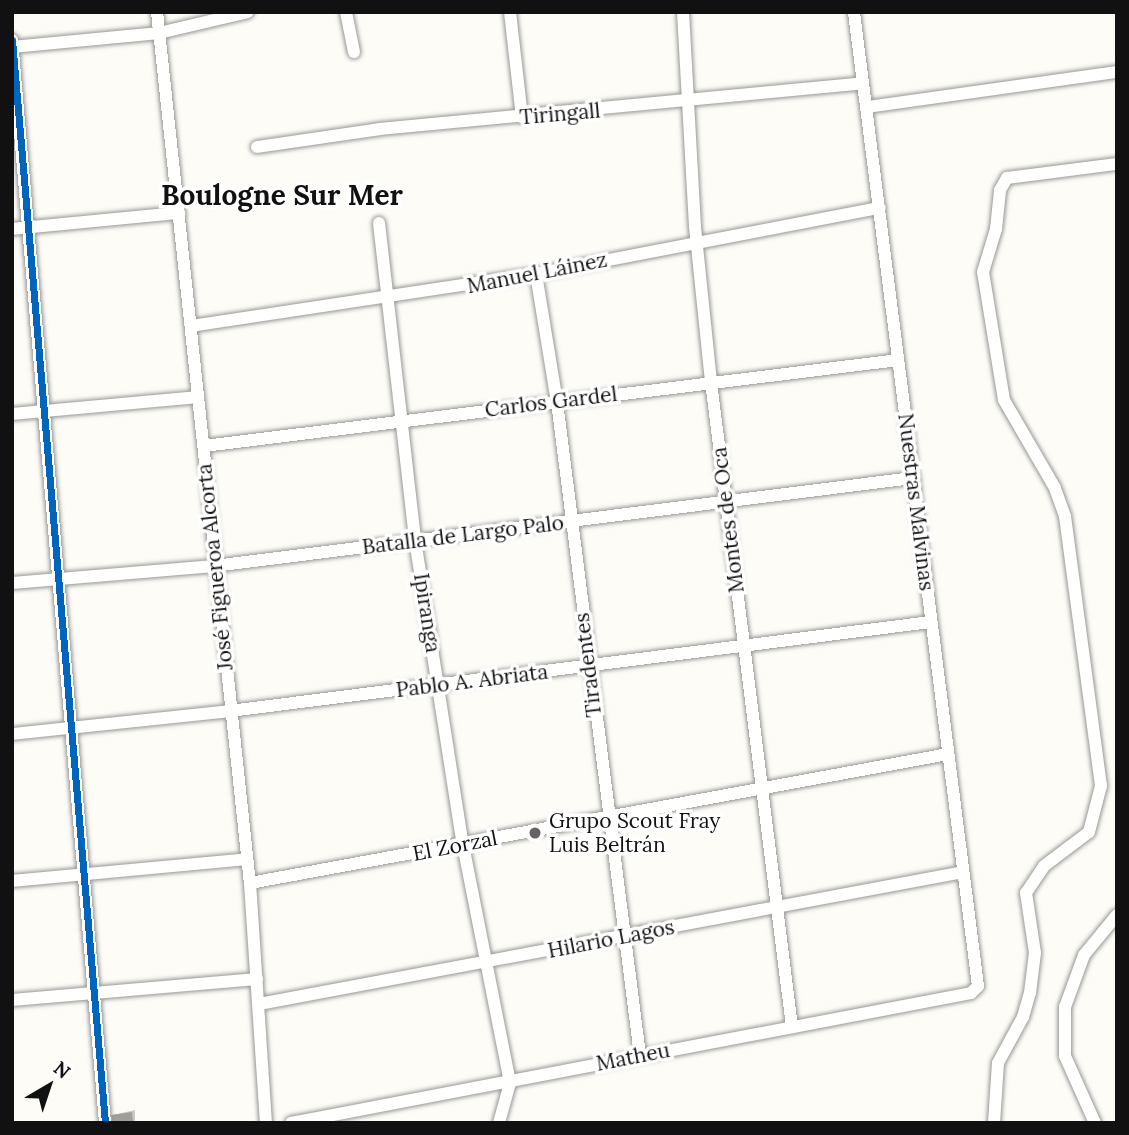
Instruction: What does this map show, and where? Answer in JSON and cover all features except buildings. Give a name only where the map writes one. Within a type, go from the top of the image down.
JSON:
[{"type":"street","name":"José Figueroa Alcorta","points":[[157,12],[204,446],[214,566],[250,883],[266,1123]]},
{"type":"street","points":[[13,47],[159,33],[248,12]]},
{"type":"street","points":[[346,12],[354,52]]},
{"type":"street","points":[[510,12],[522,117]]},
{"type":"street","name":"Montes de Oca","points":[[683,12],[691,102],[696,242],[711,382],[792,1027]]},
{"type":"street","name":"Nuestras Malvinas","points":[[854,12],[976,990]]},
{"type":"street","points":[[12,40],[105,1123]]},
{"type":"street","points":[[867,107],[1117,72]]},
{"type":"street","name":"Tiringall","points":[[257,147],[380,129],[691,102],[863,83]]},
{"type":"street","points":[[994,1123],[998,1063],[1030,993],[1035,953],[1026,893],[1044,866],[1089,832],[1101,786],[1065,516],[1055,488],[1004,400],[983,272],[996,229],[1000,190],[1007,178],[1117,164]]},
{"type":"street","name":"Manuel Láinez","points":[[191,326],[388,299],[536,274],[880,208]]},
{"type":"street","points":[[12,229],[179,213]]},
{"type":"street","name":"Ipiranga","points":[[379,223],[415,540],[463,845],[510,1083],[499,1123]]},
{"type":"street","name":"Tiradentes","points":[[536,274],[557,402],[587,666],[640,1055]]},
{"type":"street","name":"Carlos Gardel","points":[[204,446],[898,360]]},
{"type":"street","points":[[12,414],[198,397]]},
{"type":"street","name":"Batalla de Largo Palo","points":[[12,583],[214,566],[913,478]]},
{"type":"street","name":"Pablo A. Abriata","points":[[12,734],[230,711],[931,622]]},
{"type":"street","name":"El Zorzal","points":[[250,883],[948,754]]},
{"type":"street","points":[[12,881],[247,859]]},
{"type":"street","name":"Hilario Lagos","points":[[259,1004],[963,872]]},
{"type":"street","points":[[1095,1123],[1065,1056],[1063,1023],[1074,973],[1093,940],[1117,915]]},
{"type":"street","points":[[12,1000],[257,979]]},
{"type":"street","name":"Matheu","points":[[290,1123],[510,1083],[976,990]]},
{"type":"transit line","points":[[12,40],[105,1123]]},
{"type":"place","name":"Grupo Scout Fray Luis Beltrán","points":[[535,833]]},
{"type":"district","name":"Boulogne Sur Mer","points":[[282,195]]}]
